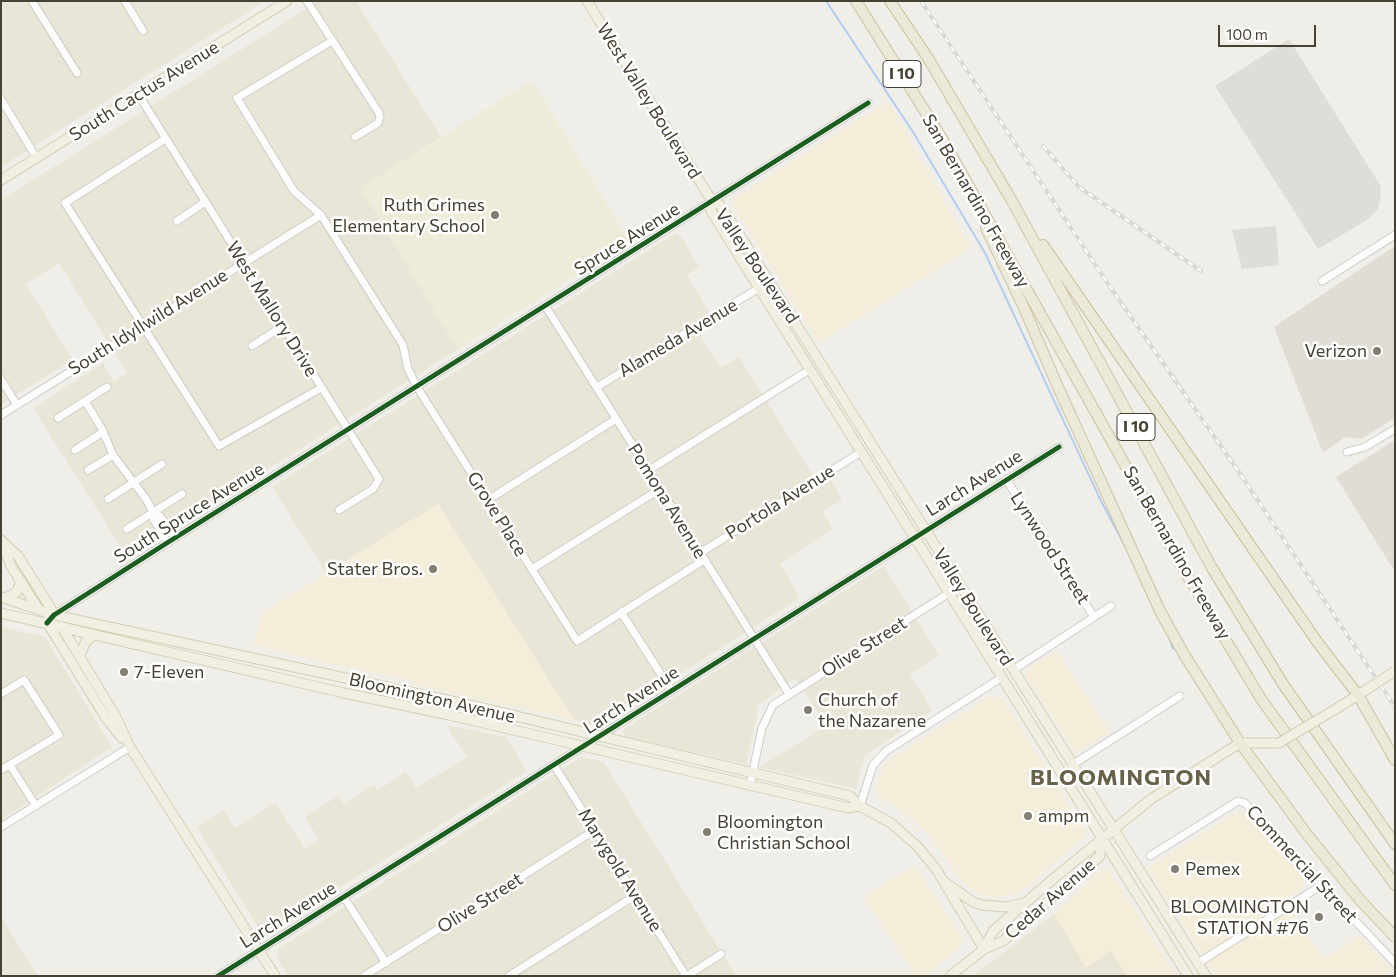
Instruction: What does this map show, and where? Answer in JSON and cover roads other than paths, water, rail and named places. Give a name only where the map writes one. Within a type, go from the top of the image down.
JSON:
[{"type":"highway","name":"San Bernardino Freeway","points":[[856,1],[947,147],[1185,572],[1261,699],[1395,885]]},
{"type":"highway","name":"San Bernardino Freeway","points":[[890,1],[928,58],[1012,201],[1212,568],[1283,684],[1395,844]]},
{"type":"highway","points":[[947,147],[949,162],[982,221],[1024,308],[1160,611],[1185,656],[1240,743],[1318,848],[1360,900],[1395,937]]},
{"type":"highway","points":[[1012,201],[1318,642],[1362,692],[1395,760]]},
{"type":"main road","name":"South Cactus Avenue","points":[[1,180],[287,1]]},
{"type":"main road","name":"West Valley Boulevard","points":[[587,1],[712,201]]},
{"type":"main road","name":"Valley Boulevard","points":[[1188,975],[711,211],[712,201],[720,205],[1112,830],[1206,976]]},
{"type":"main road","points":[[1,541],[11,566],[106,718],[130,747]]},
{"type":"main road","points":[[1,541],[18,556],[80,655],[115,715],[130,747],[275,976]]},
{"type":"main road","points":[[4,598],[16,592],[21,581]]},
{"type":"main road","name":"Bloomington Avenue","points":[[4,598],[54,615],[291,668],[323,672],[850,796],[860,806],[881,817],[904,834],[927,857],[984,949]]},
{"type":"main road","name":"Bloomington Avenue","points":[[1,613],[848,808],[860,806]]},
{"type":"main road","points":[[80,655],[83,645],[95,635]]},
{"type":"main road","points":[[244,670],[246,665],[250,664],[273,669],[291,668]]},
{"type":"main road","points":[[1240,743],[1279,743],[1395,671]]},
{"type":"main road","points":[[397,705],[401,690]]},
{"type":"main road","name":"Cedar Avenue","points":[[984,949],[993,931],[1112,830],[1151,799],[1240,743]]},
{"type":"main road","name":"Cedar Avenue","points":[[950,976],[984,949],[1002,941],[1100,856],[1102,839]]},
{"type":"main road","points":[[943,881],[973,902],[982,905],[1006,907],[1026,902]]},
{"type":"street","points":[[32,1],[77,73]]},
{"type":"street","points":[[125,1],[143,31]]},
{"type":"street","points":[[307,1],[379,113],[379,121],[355,137]]},
{"type":"street","name":"Grove Place","points":[[332,41],[237,98],[294,191],[321,216],[403,345],[408,369],[417,387],[577,641]]},
{"type":"street","name":"West Mallory Drive","points":[[138,94],[379,479],[373,489],[339,510]]},
{"type":"street","points":[[1,99],[36,157]]},
{"type":"street","name":"Spruce Avenue","points":[[349,429],[868,103]]},
{"type":"street","points":[[165,139],[65,203],[219,446],[321,388]]},
{"type":"street","points":[[177,221],[205,202]]},
{"type":"street","name":"South Idyllwild Avenue","points":[[1,415],[143,324],[321,216]]},
{"type":"street","points":[[1322,281],[1395,235]]},
{"type":"street","name":"Alameda Avenue","points":[[597,388],[759,288]]},
{"type":"street","name":"Pomona Avenue","points":[[546,307],[789,694]]},
{"type":"street","points":[[252,346],[283,326]]},
{"type":"street","points":[[648,470],[809,370]]},
{"type":"street","points":[[1,379],[17,405]]},
{"type":"street","points":[[58,418],[107,386]]},
{"type":"street","points":[[85,401],[103,432],[112,454],[135,483],[153,512],[154,520],[168,542]]},
{"type":"street","points":[[488,500],[616,419]]},
{"type":"street","name":"South Spruce Avenue","points":[[47,623],[54,615],[349,429]]},
{"type":"street","points":[[1348,452],[1366,447],[1395,429]]},
{"type":"street","points":[[75,450],[103,432]]},
{"type":"street","name":"Larch Avenue","points":[[218,976],[582,748],[914,536],[1059,447]]},
{"type":"street","name":"Portola Avenue","points":[[577,641],[702,556],[861,452]]},
{"type":"street","points":[[88,470],[112,454]]},
{"type":"street","points":[[108,499],[162,464]]},
{"type":"street","name":"Lynwood Street","points":[[1006,479],[1094,616]]},
{"type":"street","points":[[532,569],[660,489]]},
{"type":"street","points":[[127,529],[182,494]]},
{"type":"street","points":[[153,512],[160,516],[175,538]]},
{"type":"street","name":"Olive Street","points":[[750,785],[765,719],[773,705],[949,593]]},
{"type":"street","points":[[1013,670],[1111,606]]},
{"type":"street","points":[[621,612],[671,690]]},
{"type":"street","points":[[860,806],[873,765],[882,754],[1001,678]]},
{"type":"street","points":[[1,694],[24,680],[59,735],[1,770]]},
{"type":"street","points":[[1072,765],[1180,696]]},
{"type":"street","points":[[1,827],[130,747]]},
{"type":"street","name":"Marygold Avenue","points":[[554,764],[686,976]]},
{"type":"street","points":[[10,765],[36,806]]},
{"type":"street","name":"Commercial Street","points":[[1150,856],[1238,801],[1245,803],[1395,963]]},
{"type":"street","name":"Olive Street","points":[[364,976],[595,830]]},
{"type":"street","points":[[1198,963],[1322,885]]},
{"type":"street","points":[[509,976],[636,896]]},
{"type":"street","points":[[344,897],[386,962]]},
{"type":"street","points":[[686,976],[721,954]]},
{"type":"waterway","points":[[826,1],[913,132],[985,253],[1101,501],[1126,548]]},
{"type":"waterway","points":[[1169,637],[1173,649]]},
{"type":"railway","points":[[921,1],[1106,281],[1243,478],[1395,707]]},
{"type":"railway","points":[[1043,146],[1079,187],[1201,271]]},
{"type":"place","name":"Ruth Grimes Elementary School","points":[[495,215]]},
{"type":"place","name":"Verizon","points":[[1377,351]]},
{"type":"place","name":"Stater Bros.","points":[[433,569]]},
{"type":"place","name":"7-Eleven","points":[[124,672]]},
{"type":"place","name":"Church of the Nazarene","points":[[808,710]]},
{"type":"place","name":"ampm","points":[[1028,816]]},
{"type":"place","name":"Bloomington Christian School","points":[[707,832]]},
{"type":"place","name":"Pemex","points":[[1175,869]]},
{"type":"place","name":"BLOOMINGTON STATION #76","points":[[1319,917]]},
{"type":"district","name":"BLOOMINGTON","points":[[1121,778]]}]
